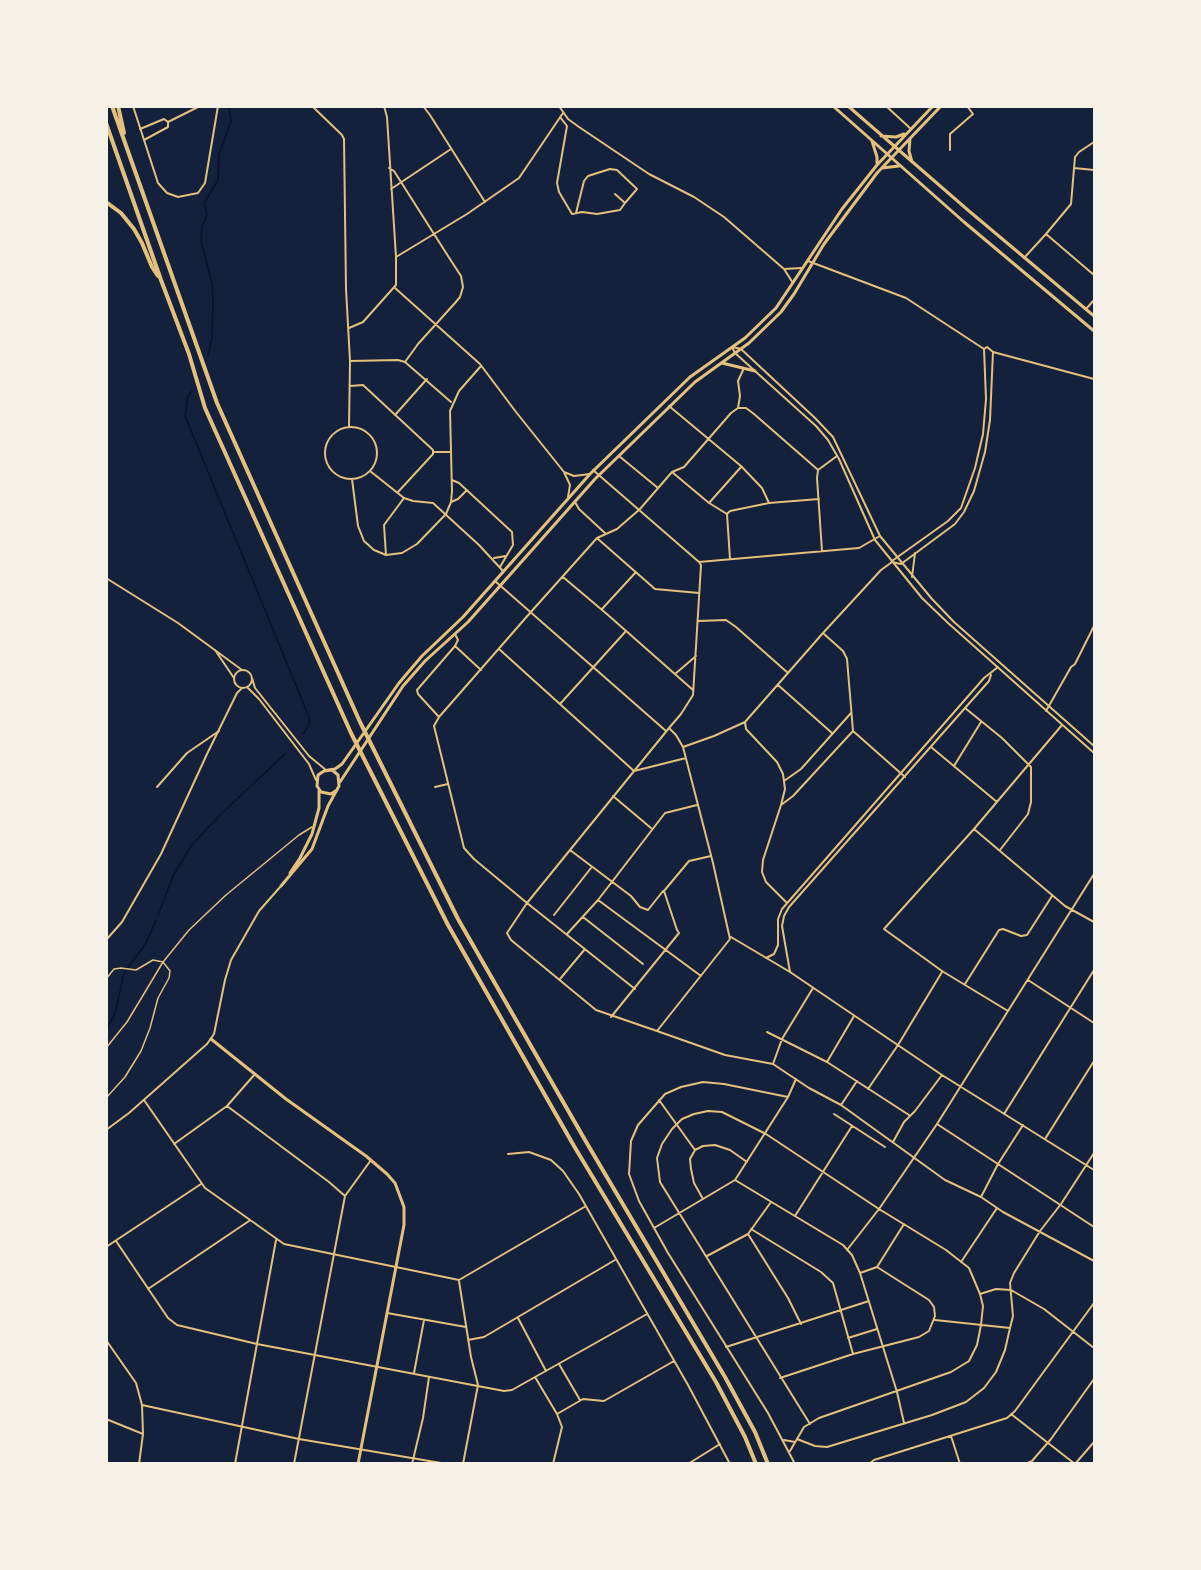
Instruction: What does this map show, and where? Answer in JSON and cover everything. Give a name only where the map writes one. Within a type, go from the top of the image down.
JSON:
[{"type":"highway","points":[[112,106],[217,403],[374,751],[458,919],[725,1377],[755,1432],[768,1464]]},
{"type":"highway","points":[[118,106],[126,142]]},
{"type":"highway","points":[[106,123],[189,354],[205,408],[351,733],[448,925],[574,1146],[716,1383],[745,1437],[756,1464]]},
{"type":"highway","points":[[106,202],[121,213],[134,229],[152,267],[161,280]]},
{"type":"main road","points":[[833,106],[1051,297],[1095,331]]},
{"type":"main road","points":[[848,106],[897,151],[1095,316]]},
{"type":"main road","points":[[281,886],[306,848],[314,826],[320,798],[316,780],[321,772],[335,769],[342,764],[399,683],[422,656],[463,617],[591,472],[690,377],[732,347],[764,320],[782,300],[842,209],[877,165],[933,106]]},
{"type":"main road","points":[[281,886],[312,849],[328,806],[340,783],[403,686],[425,661],[455,634],[599,475],[695,382],[741,349],[781,312],[824,244],[881,169],[941,106]]},
{"type":"main road","points":[[881,136],[896,137],[905,134]]},
{"type":"main road","points":[[911,136],[909,144],[913,164]]},
{"type":"main road","points":[[871,139],[878,157],[877,165]]},
{"type":"main road","points":[[881,169],[900,166]]},
{"type":"main road","points":[[720,363],[755,371]]},
{"type":"main road","points":[[327,770],[335,772],[340,783]]},
{"type":"main road","points":[[318,789],[327,794],[337,790]]},
{"type":"main road","points":[[211,1039],[286,1099],[371,1160],[395,1183],[404,1207],[404,1225],[358,1464]]},
{"type":"street","points":[[133,106],[158,183],[162,189],[178,197],[198,192],[205,183],[218,106]]},
{"type":"street","points":[[168,122],[200,106]]},
{"type":"street","points":[[312,106],[344,139],[346,290],[350,361],[349,427]]},
{"type":"street","points":[[349,328],[363,322],[394,288],[397,280],[387,117],[384,106]]},
{"type":"street","points":[[423,106],[485,202]]},
{"type":"street","points":[[559,106],[563,113],[579,127],[649,174],[694,197],[724,217],[784,269],[793,283]]},
{"type":"street","points":[[886,106],[910,129]]},
{"type":"street","points":[[950,150],[950,134],[974,114],[967,106]]},
{"type":"street","points":[[396,257],[485,202],[519,178],[563,113]]},
{"type":"street","points":[[560,117],[567,126],[557,183],[559,192],[572,214],[597,214],[620,210],[637,189],[617,170],[610,169],[588,176],[584,181],[576,213]]},
{"type":"street","points":[[140,129],[164,119],[168,122]]},
{"type":"street","points":[[144,140],[168,127],[168,122]]},
{"type":"street","points":[[1024,258],[1071,204],[1075,157],[1095,142]]},
{"type":"street","points":[[391,189],[451,149]]},
{"type":"street","points":[[389,168],[394,171],[435,234],[460,276],[463,287],[460,297],[405,362]]},
{"type":"street","points":[[1074,168],[1095,170]]},
{"type":"street","points":[[615,195],[624,204]]},
{"type":"street","points":[[1046,234],[1095,275]]},
{"type":"street","points":[[808,261],[906,298],[984,349],[987,347],[993,352],[1095,379]]},
{"type":"street","points":[[784,269],[803,268]]},
{"type":"street","points":[[394,288],[482,366],[564,472],[570,485],[567,498]]},
{"type":"street","points":[[1086,309],[1095,300]]},
{"type":"street","points":[[732,347],[741,349],[815,418],[832,437],[880,536],[912,577],[948,616],[1095,746]]},
{"type":"street","points":[[732,347],[735,353],[816,426],[828,440],[875,540],[934,611],[1095,753]]},
{"type":"street","points":[[683,747],[745,722],[881,570],[948,521],[961,508],[975,468],[982,434],[986,399],[984,349]]},
{"type":"street","points":[[891,562],[901,564],[955,524],[964,512],[974,491],[985,452],[990,420],[993,352]]},
{"type":"street","points":[[350,361],[398,360],[405,362],[453,403]]},
{"type":"street","points":[[352,479],[358,526],[364,541],[374,550],[386,555],[402,553],[412,548],[446,514],[450,502],[452,480],[449,418],[459,391],[482,366]]},
{"type":"street","points":[[738,408],[740,396],[738,381],[744,368]]},
{"type":"street","points":[[395,415],[427,379]]},
{"type":"street","points":[[350,386],[363,386],[433,452]]},
{"type":"street","points":[[669,406],[741,466],[762,488],[769,503]]},
{"type":"street","points":[[635,989],[527,903],[464,848],[434,726],[439,717],[530,612],[597,538],[617,530],[640,509],[672,472],[684,467],[738,408],[746,408],[754,414],[818,470]]},
{"type":"street","points":[[349,427],[364,430],[375,442],[377,457],[370,471],[362,477],[352,479],[336,475],[330,469],[325,454],[329,438],[334,432],[349,427]]},
{"type":"street","points":[[398,492],[433,452],[451,452]]},
{"type":"street","points":[[619,456],[658,488]]},
{"type":"street","points":[[822,551],[818,470],[837,456]]},
{"type":"street","points":[[709,503],[741,466]]},
{"type":"street","points":[[370,471],[404,498],[433,503],[492,558],[503,572]]},
{"type":"street","points":[[564,472],[579,476],[591,472],[599,475],[699,561],[859,548],[880,536]]},
{"type":"street","points":[[672,472],[709,503],[727,514]]},
{"type":"street","points":[[452,480],[458,482],[512,532],[513,545],[500,567]]},
{"type":"street","points":[[450,502],[458,499],[467,490]]},
{"type":"street","points":[[386,555],[384,525],[404,498]]},
{"type":"street","points":[[727,514],[735,509],[769,503],[819,500]]},
{"type":"street","points":[[574,501],[579,509],[606,534]]},
{"type":"street","points":[[727,514],[730,559]]},
{"type":"street","points":[[597,538],[655,589],[699,593]]},
{"type":"street","points":[[912,577],[915,553]]},
{"type":"street","points":[[492,558],[506,556]]},
{"type":"street","points":[[699,561],[693,695],[669,728],[527,903],[507,933],[511,940],[597,1010],[611,1017],[725,1055],[773,1064],[841,1106],[945,1180],[981,1197],[1095,1261]]},
{"type":"street","points":[[602,609],[636,572]]},
{"type":"street","points":[[563,577],[693,690]]},
{"type":"street","points":[[106,578],[178,623],[242,670]]},
{"type":"street","points":[[495,581],[666,731]]},
{"type":"street","points":[[698,621],[726,620],[788,673]]},
{"type":"street","points":[[1046,711],[1095,626]]},
{"type":"street","points":[[560,705],[626,630]]},
{"type":"street","points":[[823,633],[843,651],[847,659],[853,731],[903,776]]},
{"type":"street","points":[[439,717],[417,691],[455,646],[458,640],[455,634]]},
{"type":"street","points":[[211,646],[234,678],[236,686],[234,698]]},
{"type":"street","points":[[455,646],[481,670]]},
{"type":"street","points":[[499,649],[633,771]]},
{"type":"street","points":[[675,674],[696,656]]},
{"type":"street","points":[[790,972],[785,954],[782,926],[789,907],[903,776],[984,678],[1001,663]]},
{"type":"street","points":[[234,678],[236,672],[248,671],[255,688],[309,756],[327,770]]},
{"type":"street","points":[[765,958],[774,954],[778,945],[778,919],[782,909],[931,747],[989,681],[991,674]]},
{"type":"street","points":[[236,686],[247,687],[251,684],[252,678]]},
{"type":"street","points":[[778,685],[832,733]]},
{"type":"street","points":[[247,687],[259,699],[309,764],[316,780]]},
{"type":"street","points":[[106,940],[122,922],[161,855],[234,698],[242,688]]},
{"type":"street","points":[[965,708],[1029,763],[1031,768],[1030,810],[1000,850]]},
{"type":"street","points":[[784,781],[801,769],[852,711]]},
{"type":"street","points":[[745,722],[746,729],[777,762],[784,781],[782,805],[763,860],[762,872],[766,882],[787,903]]},
{"type":"street","points":[[954,766],[982,722]]},
{"type":"street","points":[[1008,1011],[942,971],[884,929],[1063,724]]},
{"type":"street","points":[[657,1031],[730,939],[683,747],[669,728]]},
{"type":"street","points":[[158,787],[187,753],[219,731]]},
{"type":"street","points":[[782,805],[853,731]]},
{"type":"street","points":[[931,747],[997,802]]},
{"type":"street","points":[[633,771],[686,758]]},
{"type":"street","points":[[435,787],[448,784]]},
{"type":"street","points":[[613,796],[651,828]]},
{"type":"street","points":[[567,934],[598,900],[651,828],[665,813],[698,805]]},
{"type":"street","points":[[106,1048],[127,1022],[163,962],[189,930],[217,903],[299,835],[314,826]]},
{"type":"street","points":[[974,828],[1053,895],[1095,922]]},
{"type":"street","points":[[570,850],[631,896],[640,907],[648,910],[689,861],[711,856]]},
{"type":"street","points":[[554,915],[592,867]]},
{"type":"street","points":[[847,1250],[879,1209],[937,1124],[1095,874]]},
{"type":"street","points":[[106,1130],[203,1050],[211,1039],[231,960],[259,911],[281,886]]},
{"type":"street","points":[[611,1017],[679,933],[664,891]]},
{"type":"street","points":[[964,984],[999,930],[1003,929],[1021,936],[1027,935],[1053,895]]},
{"type":"street","points":[[598,900],[701,976]]},
{"type":"street","points":[[583,917],[643,964]]},
{"type":"street","points":[[729,936],[790,972],[942,1075],[1095,1170]]},
{"type":"street","points":[[560,979],[585,949]]},
{"type":"street","points":[[106,979],[113,970],[121,968],[136,970],[151,961],[163,962],[169,968],[170,975],[158,998],[146,1041],[132,1068],[106,1098]]},
{"type":"street","points":[[1004,1114],[1095,970]]},
{"type":"street","points":[[868,1089],[898,1045],[942,971]]},
{"type":"street","points":[[1028,980],[1095,1023]]},
{"type":"street","points":[[773,1064],[782,1038],[813,988]]},
{"type":"street","points":[[827,1062],[854,1016]]},
{"type":"street","points":[[767,1032],[827,1062],[909,1115]]},
{"type":"street","points":[[1045,1139],[1095,1061]]},
{"type":"street","points":[[174,1144],[227,1106],[255,1074]]},
{"type":"street","points":[[893,1142],[909,1115],[915,1111],[942,1075]]},
{"type":"street","points":[[654,1228],[735,1180],[788,1097],[796,1079]]},
{"type":"street","points":[[841,1106],[856,1081]]},
{"type":"street","points":[[788,1097],[703,1082],[681,1087],[665,1094],[638,1125],[631,1141],[628,1174],[639,1201],[654,1228],[784,1440],[795,1464]]},
{"type":"street","points":[[144,1100],[201,1184],[284,1245],[459,1280],[586,1206]]},
{"type":"street","points":[[659,1101],[695,1150]]},
{"type":"street","points":[[227,1106],[345,1196]]},
{"type":"street","points":[[790,1451],[804,1427],[810,1424],[819,1418],[951,1372],[969,1361],[977,1345],[981,1325],[983,1306],[981,1294],[969,1268],[946,1250],[765,1134],[722,1112],[708,1111],[694,1114],[682,1119],[662,1144],[657,1158],[660,1182],[810,1424]]},
{"type":"street","points":[[834,1113],[885,1147]]},
{"type":"street","points":[[937,1124],[1095,1227]]},
{"type":"street","points":[[981,1197],[998,1164],[1023,1125]]},
{"type":"street","points":[[795,1216],[852,1126]]},
{"type":"street","points":[[703,1200],[694,1183],[691,1169],[690,1159],[695,1150],[703,1146],[715,1145],[730,1150],[747,1162]]},
{"type":"street","points":[[507,1154],[529,1152],[551,1160],[563,1171],[617,1260],[730,1464]]},
{"type":"street","points":[[784,1440],[826,1447],[932,1415],[966,1402],[984,1388],[996,1372],[1005,1350],[1012,1316],[1010,1283],[1014,1274],[1095,1153]]},
{"type":"street","points":[[294,1464],[345,1196],[371,1160]]},
{"type":"street","points":[[735,1180],[843,1245],[852,1255],[883,1346],[904,1423]]},
{"type":"street","points":[[106,1247],[201,1184]]},
{"type":"street","points":[[707,1256],[748,1233],[771,1202]]},
{"type":"street","points":[[961,1262],[997,1208]]},
{"type":"street","points":[[148,1289],[249,1221]]},
{"type":"street","points":[[860,1273],[877,1267],[904,1224]]},
{"type":"street","points":[[751,1229],[828,1277],[833,1283],[853,1354]]},
{"type":"street","points":[[748,1233],[788,1298],[801,1324]]},
{"type":"street","points":[[235,1464],[276,1240]]},
{"type":"street","points":[[116,1241],[168,1318],[177,1325],[257,1344],[377,1365],[504,1391],[512,1390],[647,1314]]},
{"type":"street","points":[[468,1340],[484,1336],[617,1260]]},
{"type":"street","points":[[780,1378],[853,1354],[923,1336],[932,1328],[935,1311],[929,1300],[877,1267]]},
{"type":"street","points":[[459,1280],[468,1340],[478,1385],[463,1464]]},
{"type":"street","points":[[981,1294],[996,1289],[1011,1290],[1044,1309],[1095,1348]]},
{"type":"street","points":[[726,1347],[869,1301]]},
{"type":"street","points":[[869,1464],[874,1460],[1007,1418],[1095,1303]]},
{"type":"street","points":[[387,1313],[466,1327]]},
{"type":"street","points":[[518,1317],[546,1371]]},
{"type":"street","points":[[414,1373],[424,1320]]},
{"type":"street","points":[[935,1320],[1010,1328]]},
{"type":"street","points":[[848,1338],[877,1329]]},
{"type":"street","points":[[106,1340],[136,1383],[142,1405],[143,1434],[139,1464]]},
{"type":"street","points":[[557,1414],[580,1400],[604,1401],[674,1361]]},
{"type":"street","points":[[559,1364],[580,1400]]},
{"type":"street","points":[[412,1464],[423,1418],[429,1377]]},
{"type":"street","points":[[535,1377],[562,1427],[553,1464]]},
{"type":"street","points":[[1025,1464],[1033,1462],[1095,1379]]},
{"type":"street","points":[[142,1405],[298,1439],[447,1464]]},
{"type":"street","points":[[1011,1414],[1075,1463],[1095,1442]]},
{"type":"street","points":[[106,1419],[143,1434]]},
{"type":"street","points":[[951,1436],[960,1464]]},
{"type":"street","points":[[688,1464],[720,1444]]},
{"type":"waterway","points":[[208,355],[212,338],[213,298],[212,284],[201,241],[202,227],[207,215],[204,203],[218,180],[219,155],[231,121],[229,106]]},
{"type":"waterway","points":[[192,391],[188,396],[185,416],[309,717],[309,725],[303,734]]},
{"type":"waterway","points":[[158,915],[173,876],[191,846],[220,815],[286,753]]},
{"type":"waterway","points":[[106,1029],[115,1014],[124,973],[146,943],[156,920]]}]
